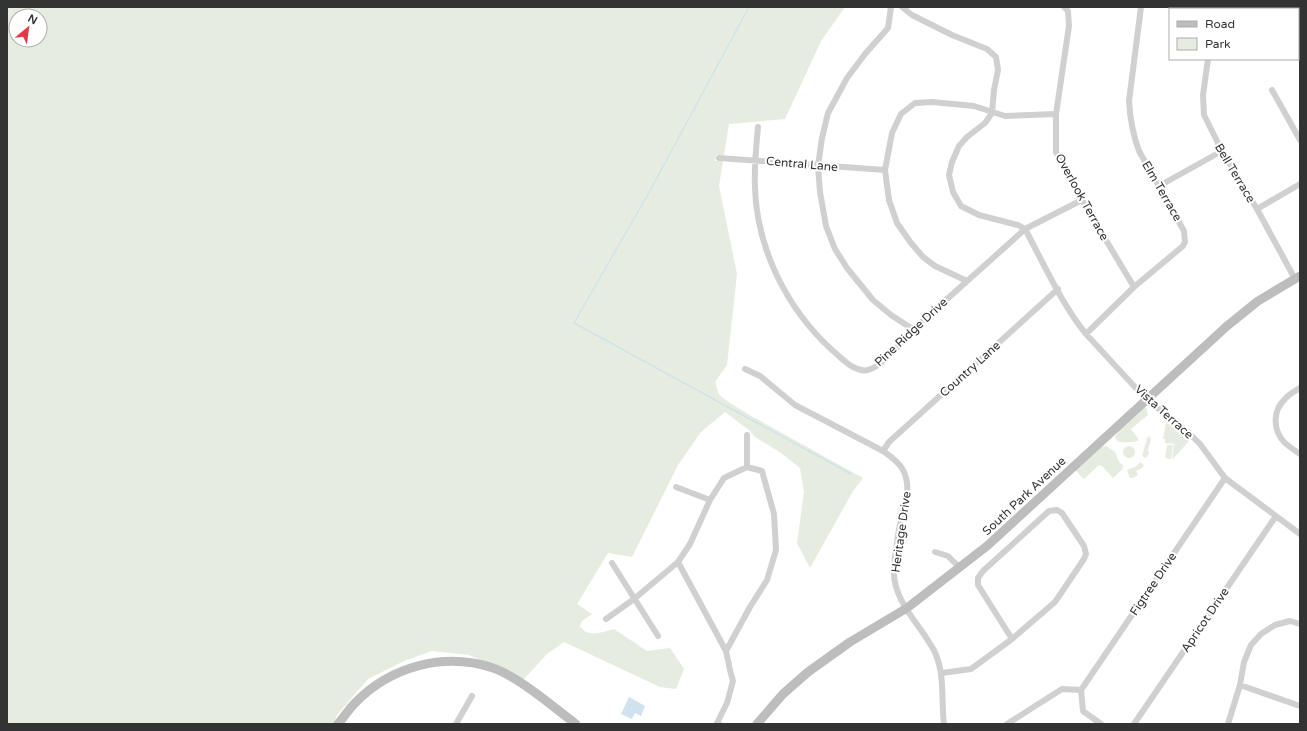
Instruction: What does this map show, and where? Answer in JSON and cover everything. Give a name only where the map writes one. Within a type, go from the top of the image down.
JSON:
[{"type":"street","points":[[891,7],[888,28],[865,54],[847,78],[828,113],[822,138],[818,166],[820,192],[826,226],[835,249],[847,268],[873,300],[891,315],[914,330]]},
{"type":"street","points":[[902,7],[912,15],[952,35],[987,49],[996,57],[998,70],[992,113],[985,123],[967,137],[959,146],[952,162],[949,175],[953,192],[961,206],[978,215],[1018,225],[1026,229]]},
{"type":"street","name":"Overlook Terrace","points":[[1064,7],[1068,11],[1070,26],[1056,114],[1056,152],[1082,200],[1134,287]]},
{"type":"street","name":"Elm Terrace","points":[[1086,334],[1134,287],[1183,246],[1185,242],[1184,231],[1139,151],[1135,140],[1130,114],[1129,100],[1141,7]]},
{"type":"street","name":"Bell Terrace","points":[[1208,60],[1203,95],[1203,111],[1208,125],[1298,278]]},
{"type":"street","points":[[1272,90],[1300,140]]},
{"type":"street","points":[[967,281],[936,266],[923,257],[911,244],[897,223],[889,200],[885,170],[892,133],[901,114],[915,103],[932,102],[974,106],[1005,116],[1056,114]]},
{"type":"street","name":"Pine Ridge Drive","points":[[758,127],[755,160],[757,213],[765,247],[774,271],[797,311],[824,342],[855,369],[867,370],[877,366],[967,281],[1026,229],[1082,200]]},
{"type":"street","points":[[1160,186],[1222,151]]},
{"type":"street","name":"Central Lane","points":[[719,158],[885,170]]},
{"type":"street","points":[[1257,209],[1300,184]]},
{"type":"street","name":"Vista Terrace","points":[[1026,229],[1058,289],[1078,324],[1086,334],[1146,399],[1188,432],[1200,444],[1225,478],[1300,534]]},
{"type":"street","name":"South Park Avenue","points":[[757,724],[783,694],[808,672],[850,642],[907,608],[987,546],[1227,326],[1258,301],[1298,278]]},
{"type":"street","name":"Country Lane","points":[[883,451],[889,442],[1058,289]]},
{"type":"street","name":"Heritage Drive","points":[[745,369],[760,376],[795,404],[883,451],[893,458],[902,469],[908,483],[899,529],[894,571],[895,585],[907,608],[936,654],[942,674],[942,714],[944,724]]},
{"type":"street","points":[[1300,388],[1289,395],[1282,402],[1275,418],[1277,431],[1281,438],[1300,454]]},
{"type":"street","points":[[747,435],[748,467]]},
{"type":"street","points":[[606,619],[634,599],[678,562],[690,544],[710,500],[724,478],[748,467],[762,471],[774,514],[776,550],[767,580],[750,607],[726,651]]},
{"type":"street","name":"Figtree Drive","points":[[1081,690],[1225,478]]},
{"type":"street","points":[[676,487],[710,500]]},
{"type":"street","points":[[942,674],[971,669],[1012,639],[1055,602],[1086,556],[1084,546],[1059,511],[1049,511],[983,571],[978,578],[978,584],[1012,639]]},
{"type":"street","name":"Apricot Drive","points":[[1134,724],[1276,516]]},
{"type":"street","points":[[935,552],[948,556],[960,568]]},
{"type":"street","points":[[678,562],[726,651],[733,681],[727,703],[718,723],[719,724]]},
{"type":"street","points":[[612,563],[658,636]]},
{"type":"street","points":[[1228,724],[1240,685],[1244,662],[1251,645],[1261,634],[1275,625],[1290,621],[1300,624]]},
{"type":"street","points":[[338,724],[355,703],[373,687],[392,675],[408,668],[427,664],[455,662],[474,664],[499,671],[527,688],[576,724]]},
{"type":"street","points":[[1240,685],[1300,706]]},
{"type":"street","points":[[1007,724],[1062,689],[1081,690],[1083,710],[1101,724]]},
{"type":"street","points":[[456,724],[472,696]]},
{"type":"green space","points":[[7,7],[845,7],[821,41],[785,119],[729,124],[724,155],[716,155],[715,161],[723,161],[719,186],[737,274],[727,365],[715,382],[719,395],[753,417],[863,478],[853,491],[810,568],[797,543],[804,492],[800,468],[781,453],[755,437],[750,431],[725,412],[701,432],[678,465],[632,557],[608,553],[577,604],[592,614],[582,621],[580,626],[587,632],[596,634],[614,629],[647,651],[670,648],[684,669],[676,689],[660,687],[564,642],[547,654],[523,680],[469,655],[432,651],[404,661],[368,679],[337,715],[334,724],[7,724]]},
{"type":"green space","points":[[1146,407],[1148,415],[1131,429],[1139,440],[1127,442],[1117,441],[1115,437],[1124,424]]},
{"type":"green space","points":[[1166,422],[1189,441],[1172,460],[1174,444],[1165,443],[1165,439],[1163,439]]},
{"type":"green space","points":[[1150,436],[1151,440],[1148,449],[1149,454],[1146,458],[1142,456],[1147,438]]},
{"type":"green space","points":[[1167,445],[1173,445],[1171,459],[1165,458]]},
{"type":"green space","points":[[1106,446],[1115,452],[1119,462],[1123,465],[1122,470],[1113,478],[1103,467],[1099,465],[1084,479],[1075,470],[1101,447]]},
{"type":"green space","points":[[1129,446],[1133,448],[1135,452],[1133,456],[1129,458],[1125,456],[1123,452],[1125,448]]},
{"type":"green space","points":[[1140,462],[1144,465],[1136,471],[1138,475],[1130,478],[1127,470],[1137,466]]},
{"type":"water","points":[[629,697],[645,706],[641,716],[635,713],[632,719],[621,714]]},
{"type":"waterway","points":[[749,7],[651,189],[574,323],[851,474]]}]
